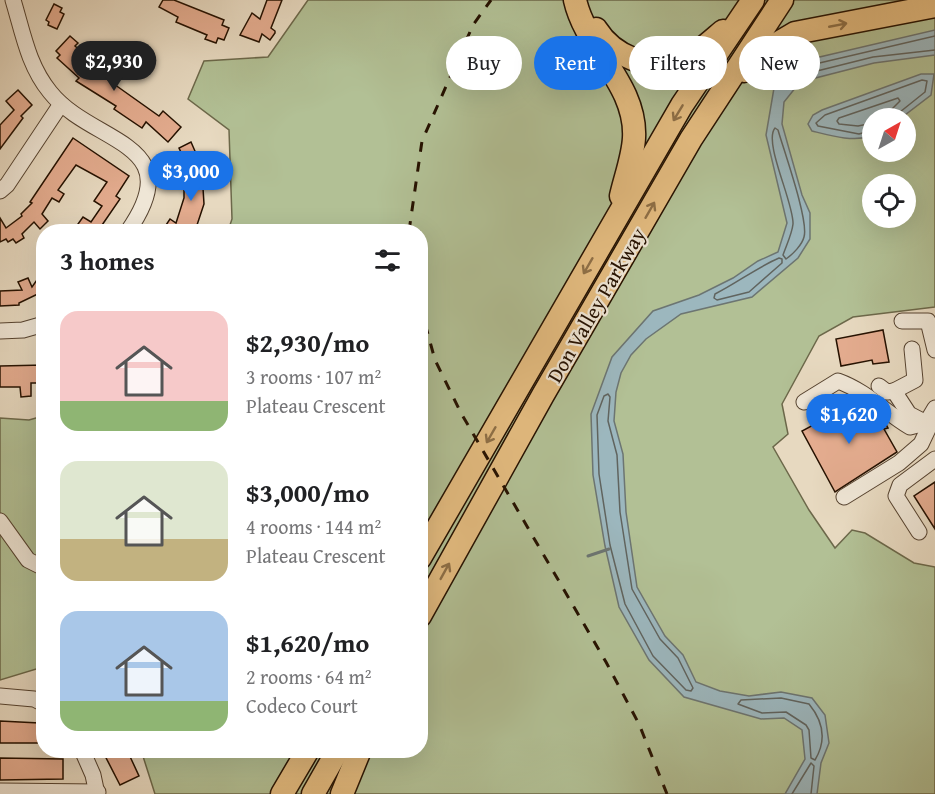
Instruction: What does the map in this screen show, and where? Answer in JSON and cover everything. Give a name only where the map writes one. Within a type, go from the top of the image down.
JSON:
[{"type":"highway","points":[[575,0],[590,35],[620,84],[631,109],[634,138],[617,215]]},
{"type":"highway","points":[[583,0],[601,37],[625,57],[649,64],[681,61],[707,45],[749,6]]},
{"type":"highway","name":"Don Valley Parkway","points":[[428,602],[537,405],[691,139],[782,0]]},
{"type":"highway","name":"Don Valley Parkway","points":[[428,544],[682,105],[749,6]]},
{"type":"highway","points":[[720,95],[761,53],[795,33],[935,6]]},
{"type":"highway","points":[[282,794],[303,758]]},
{"type":"highway","points":[[313,794],[333,758]]},
{"type":"highway","points":[[342,794],[357,758]]},
{"type":"street","points":[[13,0],[35,72],[61,104],[135,153],[147,169],[149,186],[143,206],[132,224]]},
{"type":"street","points":[[0,191],[7,185],[61,104]]},
{"type":"street","points":[[902,321],[932,319],[935,350]]},
{"type":"street","points":[[0,331],[23,330],[36,326]]},
{"type":"street","points":[[879,386],[887,392],[894,391],[915,380],[912,349]]},
{"type":"street","points":[[804,402],[838,381],[857,388],[892,417],[910,427],[930,425]]},
{"type":"street","points":[[894,391],[909,414],[930,425]]},
{"type":"street","points":[[844,497],[899,463],[921,444],[935,408]]},
{"type":"street","points":[[919,532],[896,496],[900,485],[935,459]]},
{"type":"street","points":[[0,522],[28,560],[36,564]]},
{"type":"street","points":[[0,696],[36,700]]},
{"type":"street","points":[[0,791],[98,793],[85,758]]},
{"type":"green space","points":[[308,0],[935,0],[935,307],[853,317],[819,336],[782,404],[788,434],[773,447],[809,510],[835,548],[852,530],[865,533],[914,563],[935,567],[935,794],[155,794],[144,758],[428,758],[428,224],[230,224],[229,130],[188,99],[204,61],[268,57]]},
{"type":"green space","points":[[0,418],[29,420],[36,418],[36,669],[0,680]]},
{"type":"water","points":[[935,30],[935,55],[874,63],[820,77],[820,57]]},
{"type":"water","points":[[921,74],[934,74],[931,95],[914,108],[862,108],[862,138],[812,131],[808,124],[813,115]]},
{"type":"water","points":[[774,90],[794,90],[784,102],[782,124],[802,195],[810,213],[810,239],[798,258],[752,297],[681,314],[646,339],[631,355],[621,373],[616,392],[614,421],[623,454],[626,512],[637,587],[665,636],[683,655],[696,682],[720,691],[749,696],[781,692],[812,698],[825,715],[829,743],[821,763],[817,794],[785,794],[805,759],[802,730],[784,718],[761,719],[684,697],[649,660],[619,607],[605,546],[593,475],[591,414],[612,357],[653,311],[699,295],[778,252],[787,223],[766,135]]},
{"type":"building","points":[[163,0],[174,0],[224,20],[222,25],[229,28],[224,40],[218,38],[216,43],[205,39],[207,35],[176,22],[178,17],[159,7]]},
{"type":"building","points":[[267,0],[282,0],[271,28],[275,33],[270,40],[262,34],[259,42],[240,35],[252,13],[260,19]]},
{"type":"building","points":[[54,4],[62,8],[60,12],[64,14],[57,29],[48,25],[49,22],[46,20]]},
{"type":"building","points":[[70,36],[78,43],[75,46],[86,56],[84,59],[104,77],[159,116],[163,111],[181,127],[168,142],[146,122],[142,128],[114,109],[116,106],[76,81],[79,78],[57,58],[60,55],[56,51]]},
{"type":"building","points":[[18,90],[32,105],[21,116],[23,118],[0,149],[0,125],[14,110],[6,101]]},
{"type":"building","points":[[73,138],[129,176],[116,196],[120,199],[103,224],[78,224],[83,217],[91,222],[102,206],[94,201],[107,182],[76,165],[58,190],[64,194],[59,202],[52,198],[42,214],[48,221],[45,224],[36,224],[34,222],[22,234],[24,238],[16,243],[13,239],[0,242],[0,218],[6,228],[22,216],[21,214],[32,203],[30,202]]},
{"type":"building","points":[[191,142],[198,158],[186,163],[179,148]]},
{"type":"building","points":[[184,172],[209,172],[210,186],[203,188],[204,204],[197,224],[167,224],[170,219],[176,223],[184,198]]},
{"type":"building","points":[[28,278],[32,287],[36,281],[36,295],[19,305],[0,306],[0,291],[22,290],[18,282]]},
{"type":"building","points":[[883,330],[889,362],[873,364],[872,360],[841,366],[836,339]]},
{"type":"building","points":[[36,365],[36,383],[31,383],[31,396],[21,397],[20,387],[0,387],[0,366]]},
{"type":"building","points":[[854,403],[860,415],[869,410],[884,421],[888,428],[884,429],[897,452],[835,492],[802,431]]},
{"type":"building","points":[[935,482],[935,529],[914,496]]},
{"type":"building","points":[[0,721],[36,723],[36,743],[0,743]]},
{"type":"building","points":[[0,758],[63,759],[63,779],[0,780]]},
{"type":"building","points":[[106,758],[131,758],[139,776],[120,785]]},
{"type":"waterway","points":[[588,556],[609,549]]},
{"type":"railway","points":[[410,224],[422,141],[473,25],[491,0]]},
{"type":"railway","points":[[428,334],[435,360],[461,413],[606,662],[639,724],[667,794]]}]
